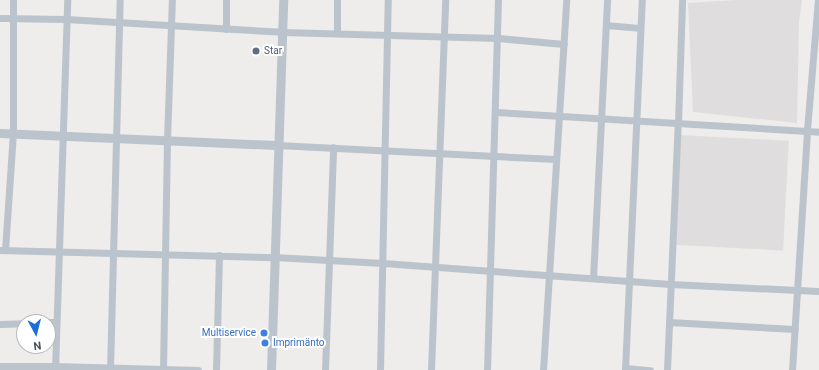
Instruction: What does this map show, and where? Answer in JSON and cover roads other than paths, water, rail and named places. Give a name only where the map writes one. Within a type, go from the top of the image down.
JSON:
[{"type":"street","points":[[13,0],[13,134],[3,250],[274,257],[382,263],[670,284],[819,291]]},
{"type":"street","points":[[56,322],[67,0]]},
{"type":"street","points":[[110,369],[120,0]]},
{"type":"street","points":[[163,369],[164,253],[172,0]]},
{"type":"street","points":[[226,0],[226,29]]},
{"type":"street","points":[[271,370],[277,145],[283,0]]},
{"type":"street","points":[[337,0],[337,33]]},
{"type":"street","points":[[380,370],[388,0]]},
{"type":"street","points":[[432,370],[434,267],[440,152],[445,0]]},
{"type":"street","points":[[487,370],[496,112],[498,0]]},
{"type":"street","points":[[543,370],[566,0]]},
{"type":"street","points":[[592,278],[602,119],[607,0]]},
{"type":"street","points":[[642,0],[639,28],[637,120],[628,281],[625,369],[650,370]]},
{"type":"street","points":[[667,370],[682,0]]},
{"type":"street","points":[[792,370],[807,130],[818,5]]},
{"type":"street","points":[[0,18],[66,19],[282,32],[498,38],[564,44]]},
{"type":"street","points":[[606,25],[639,28]]},
{"type":"street","points":[[811,84],[819,84]]},
{"type":"street","points":[[496,112],[807,130],[819,132]]},
{"type":"street","points":[[0,133],[494,154],[556,159]]},
{"type":"street","points":[[325,370],[332,147]]},
{"type":"street","points":[[216,370],[219,255]]},
{"type":"street","points":[[668,322],[795,329]]},
{"type":"street","points":[[0,324],[16,323]]},
{"type":"street","points":[[55,354],[55,368]]},
{"type":"street","points":[[0,366],[198,370]]},
{"type":"place","name":"Star","points":[[256,51]]},
{"type":"place","name":"Multiservice","points":[[264,333]]},
{"type":"place","name":"Imprimänto","points":[[265,343]]}]
